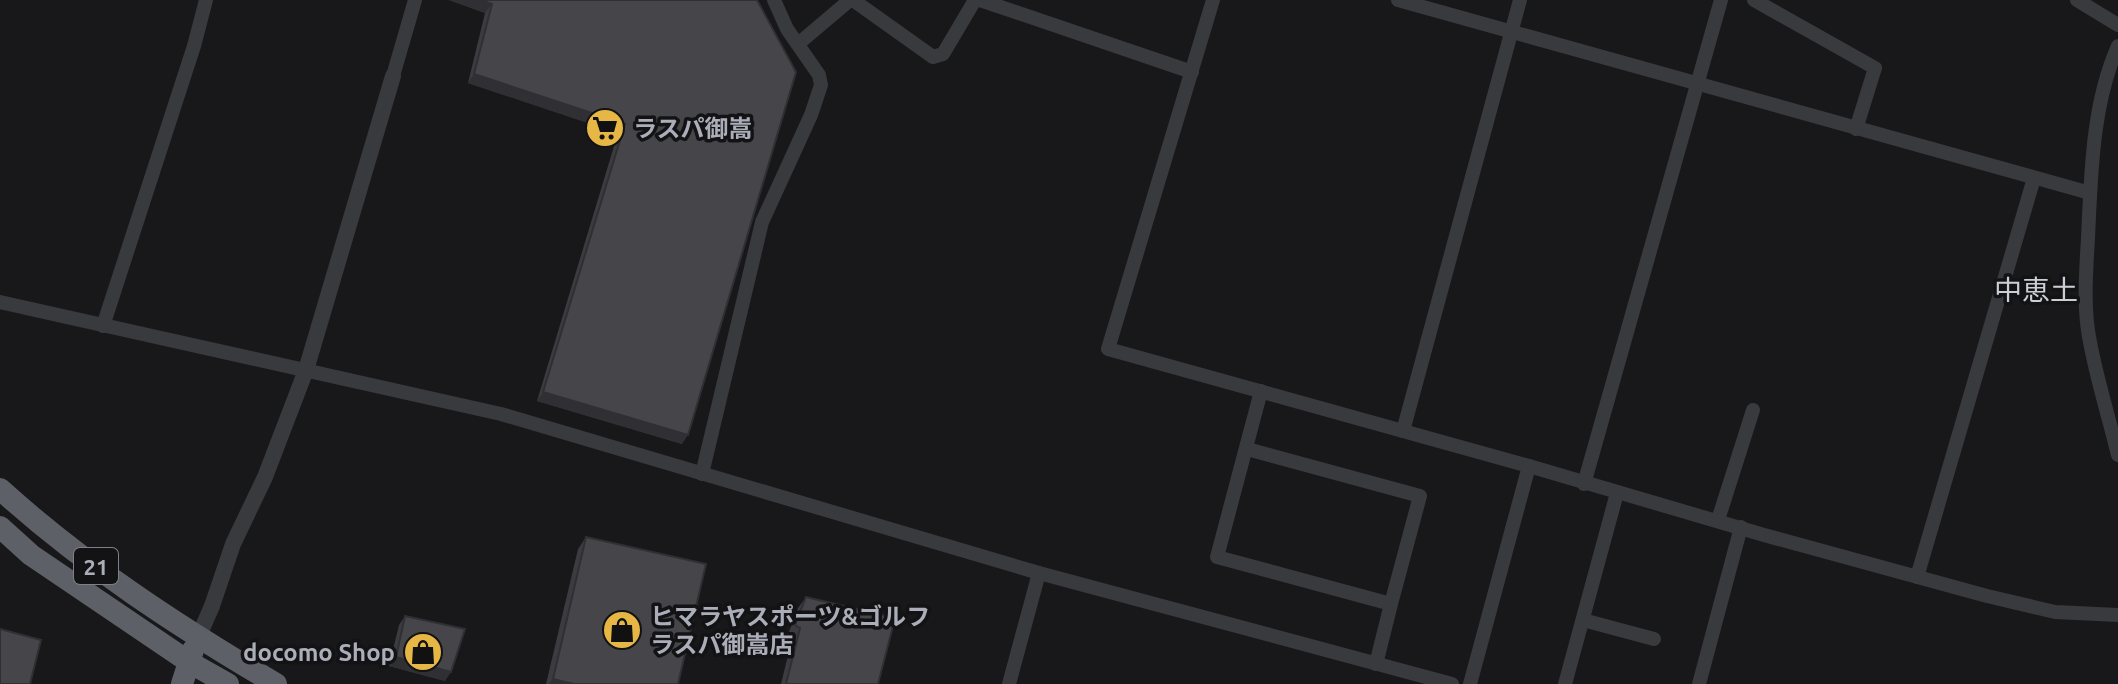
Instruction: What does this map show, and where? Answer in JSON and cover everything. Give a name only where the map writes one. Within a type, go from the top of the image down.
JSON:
[{"type":"highway","name":"21","points":[[0,489],[48,532],[198,638],[276,684]]},
{"type":"highway","name":"21","points":[[0,527],[31,555],[189,662],[228,684]]},
{"type":"highway","points":[[182,684],[198,638]]},
{"type":"street","points":[[103,326],[194,46],[206,0]]},
{"type":"street","points":[[198,638],[233,544],[265,477],[306,370],[415,0]]},
{"type":"street","points":[[702,474],[762,222],[811,115],[821,85],[819,75],[787,29],[774,0]]},
{"type":"street","points":[[798,44],[851,0],[933,57],[943,54],[978,0],[1192,72]]},
{"type":"street","points":[[1213,0],[1108,349],[1917,577],[2055,612],[2118,615]]},
{"type":"street","points":[[1398,0],[2090,193]]},
{"type":"street","points":[[1403,431],[1520,0]]},
{"type":"street","points":[[1584,484],[1721,0]]},
{"type":"street","points":[[1754,0],[1875,68],[1856,129]]},
{"type":"street","points":[[2077,0],[2118,25]]},
{"type":"street","points":[[2117,49],[2100,101],[2090,193],[2086,276],[2089,340],[2118,455]]},
{"type":"street","points":[[1917,577],[2034,178]]},
{"type":"street","points":[[0,302],[501,414],[1039,573],[1452,684]]},
{"type":"street","points":[[1261,391],[1217,557],[1391,604]]},
{"type":"street","points":[[1718,520],[1753,410]]},
{"type":"street","points":[[1247,449],[1420,496],[1376,664]]},
{"type":"street","points":[[1470,684],[1529,466]]},
{"type":"street","points":[[1565,684],[1617,493]]},
{"type":"street","points":[[1699,684],[1741,527]]},
{"type":"street","points":[[1009,684],[1039,573]]},
{"type":"street","points":[[1583,620],[1654,639]]},
{"type":"building","points":[[480,0],[757,0],[796,72],[688,435],[543,392],[625,124],[474,74],[492,4]]},
{"type":"building","name":"ヒマラヤスポーツ&ゴルフ ラスパ御嵩店","points":[[586,537],[706,564],[678,684],[574,684],[553,679]]},
{"type":"building","points":[[806,597],[895,618],[878,684],[786,684],[800,628],[795,625]]},
{"type":"building","name":"docomo Shop","points":[[405,616],[465,629],[451,672],[396,657]]},
{"type":"building","points":[[0,629],[41,640],[30,684],[0,684]]},
{"type":"place","name":"ラスパ御嵩","points":[[605,128]]},
{"type":"place","name":"ヒマラヤスポーツ&ゴルフ ラスパ御嵩店","points":[[622,630]]},
{"type":"place","name":"docomo Shop","points":[[423,652]]},
{"type":"district","name":"中恵土","points":[[2036,289]]}]
